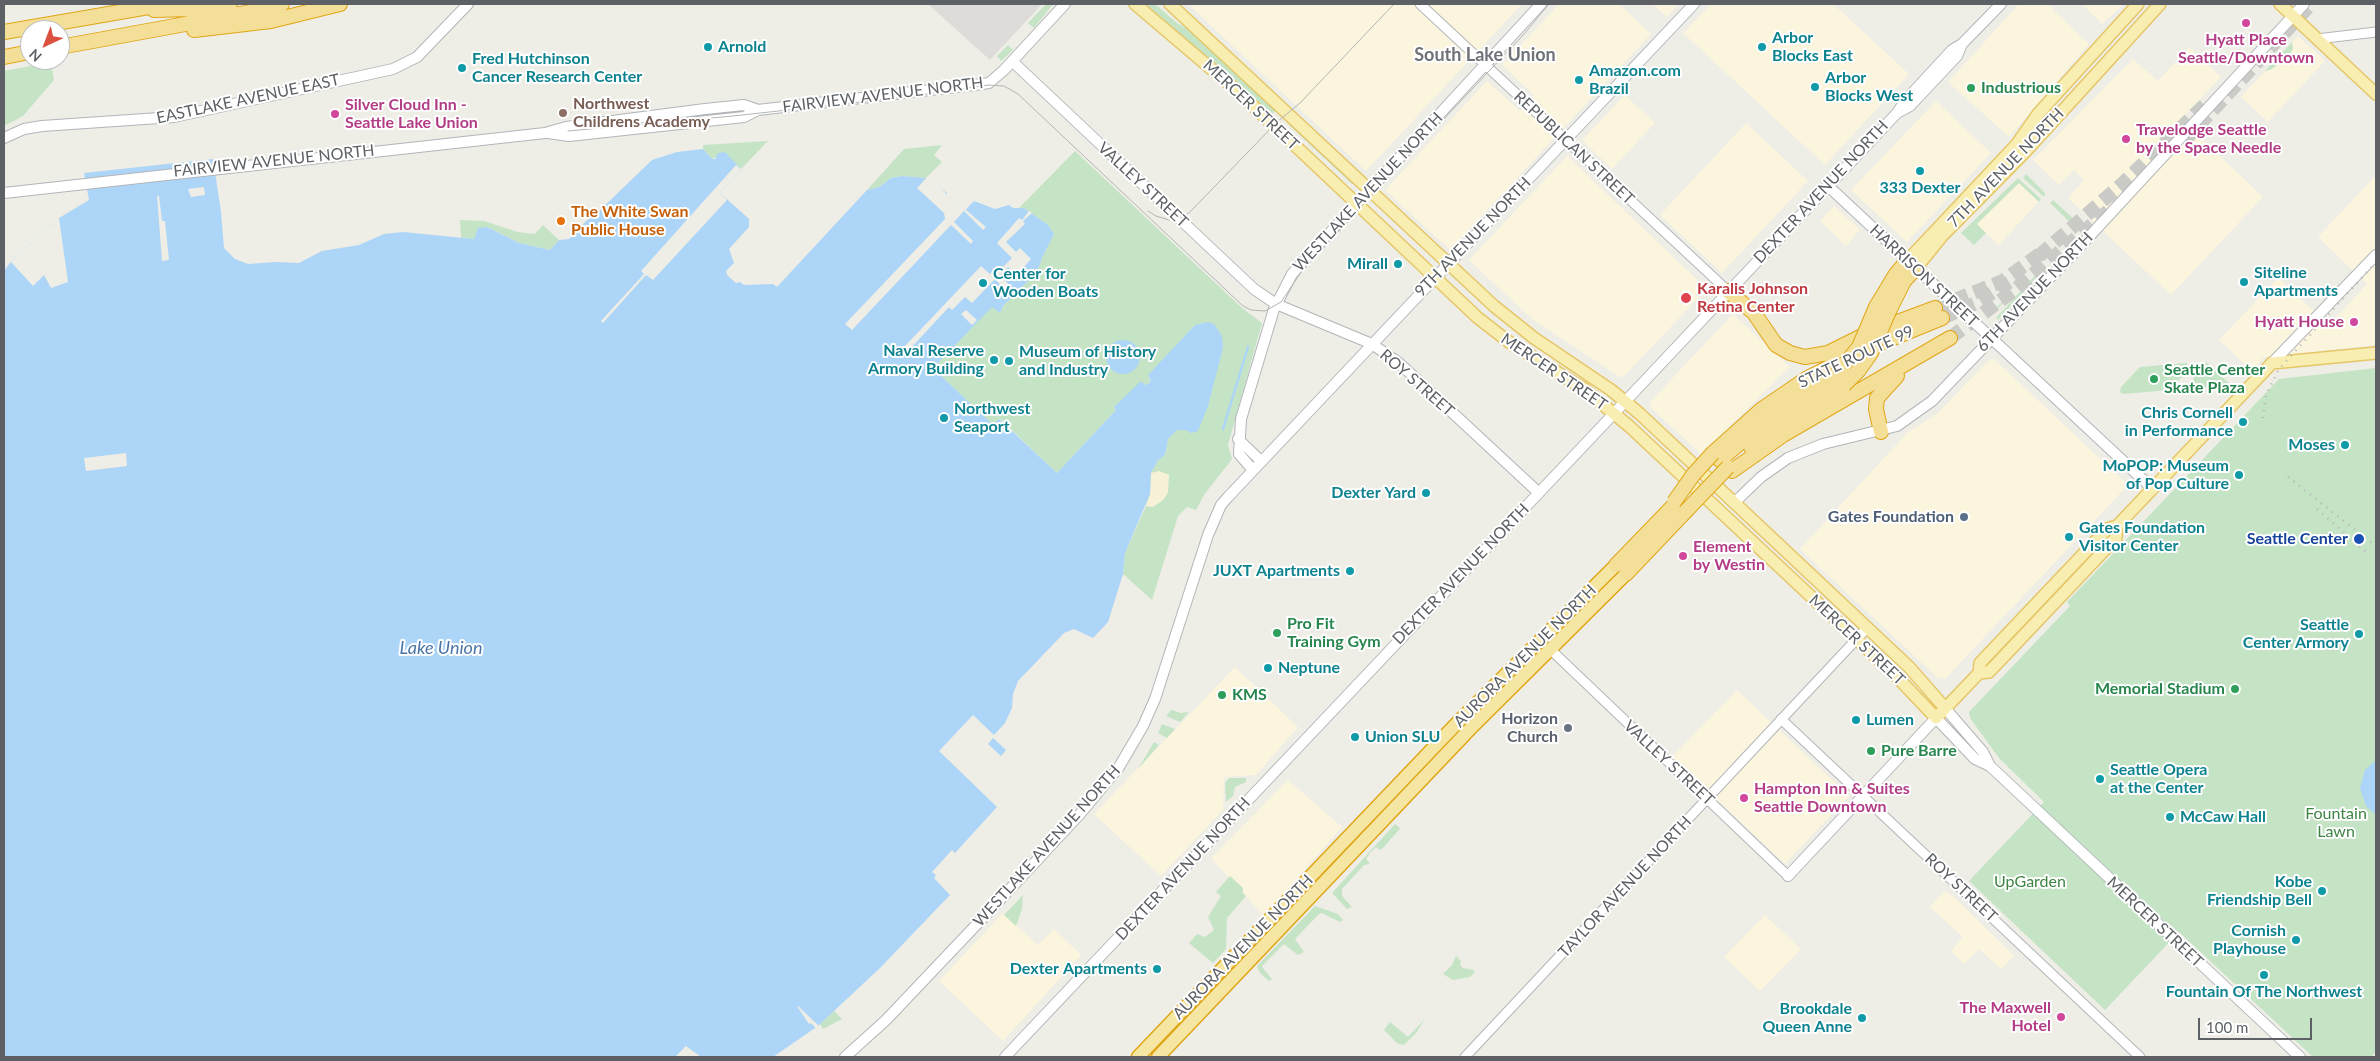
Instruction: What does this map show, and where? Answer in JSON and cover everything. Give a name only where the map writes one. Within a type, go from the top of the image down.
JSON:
[{"type":"highway","points":[[4,32],[126,7],[166,4]]},
{"type":"highway","points":[[126,7],[202,10],[268,4]]},
{"type":"highway","points":[[70,44],[251,12],[282,4]]},
{"type":"highway","points":[[138,33],[251,24],[290,17],[340,4]]},
{"type":"highway","points":[[4,57],[20,54]]},
{"type":"highway","name":"AURORA AVENUE NORTH","points":[[1138,1057],[1460,720],[1676,506],[1759,427],[1839,381],[1883,309],[1890,282],[1912,264]]},
{"type":"highway","name":"STATE ROUTE 99","points":[[1708,489],[1755,414],[1806,378],[1939,313],[1868,333],[1828,353],[1805,357],[1790,354],[1776,345],[1754,313],[1728,291]]},
{"type":"highway","name":"STATE ROUTE 99","points":[[1723,463],[1783,435],[1950,338]]},
{"type":"highway","points":[[1881,432],[1876,409],[1878,398],[1884,389],[1914,360]]},
{"type":"highway","name":"AURORA AVENUE NORTH","points":[[1158,1057],[1316,889],[1550,649],[1626,574],[1676,506],[1708,489]]},
{"type":"main road","name":"EASTLAKE AVENUE EAST","points":[[4,138],[24,129],[42,126],[156,120],[183,116],[393,69],[417,57],[468,4]]},
{"type":"main road","name":"FAIRVIEW AVENUE NORTH","points":[[4,193],[64,184],[545,132],[569,136],[744,117],[758,110],[982,84],[995,79],[1013,62],[1065,4]]},
{"type":"main road","name":"MERCER STREET","points":[[1135,4],[1235,89],[1435,278],[1498,334],[1578,385],[1615,414],[1856,639],[1975,759],[1990,766],[2300,1057]]},
{"type":"main road","name":"MERCER STREET","points":[[1170,4],[1448,264],[1512,321],[1625,402],[1909,667],[1983,752],[1990,766]]},
{"type":"main road","name":"WESTLAKE AVENUE NORTH","points":[[845,1057],[880,1026],[991,910],[1080,814],[1119,767],[1143,726],[1155,699],[1213,522],[1221,506],[1252,470],[1240,457],[1238,439],[1241,419],[1276,304],[1299,264],[1541,4]]},
{"type":"main road","name":"9TH AVENUE NORTH","points":[[1252,470],[1694,4]]},
{"type":"main road","name":"DEXTER AVENUE NORTH","points":[[1005,1057],[1615,414],[1827,186],[1897,113],[1910,106],[1957,56],[1962,44],[2001,4]]},
{"type":"main road","name":"7TH AVENUE NORTH","points":[[1912,264],[2017,144],[2038,114],[2138,4]]},
{"type":"main road","name":"7TH AVENUE NORTH","points":[[1912,264],[2025,152],[2160,4]]},
{"type":"main road","points":[[2280,4],[2376,94]]},
{"type":"main road","name":"6TH AVENUE NORTH","points":[[1734,504],[1761,477],[1798,453],[1823,444],[1881,432],[1906,421],[1932,401],[2081,246],[2304,4]]},
{"type":"main road","name":"VALLEY STREET","points":[[1013,62],[1254,289],[1276,304]]},
{"type":"main road","name":"HARRISON STREET","points":[[1827,186],[2153,489]]},
{"type":"main road","points":[[1788,876],[1979,673],[1980,663],[2107,529],[2117,526],[2153,489],[2376,255]]},
{"type":"main road","name":"ROY STREET","points":[[1276,304],[1372,344],[1399,362],[1539,493]]},
{"type":"main road","points":[[2272,362],[2376,354]]},
{"type":"main road","points":[[1238,439],[1261,462]]},
{"type":"main road","points":[[1734,504],[1733,510],[1783,557],[1818,603]]},
{"type":"street","name":"REPUBLICAN STREET","points":[[1420,4],[1728,291]]},
{"type":"street","points":[[2317,39],[2376,32]]},
{"type":"street","name":"TAYLOR AVENUE NORTH","points":[[1465,1057],[1867,628]]},
{"type":"street","name":"VALLEY STREET","points":[[1550,649],[1788,876]]},
{"type":"street","name":"ROY STREET","points":[[1781,719],[2140,1057]]},
{"type":"shaded area","points":[[928,4],[1042,4],[990,60]]},
{"type":"shaded area","points":[[1188,4],[1522,4],[1366,171]]},
{"type":"shaded area","points":[[1559,4],[1619,4],[1651,34],[1450,250],[1385,190],[1487,81],[1520,111],[1534,95],[1502,65]]},
{"type":"shaded area","points":[[1652,4],[1679,4],[1667,17]]},
{"type":"shaded area","points":[[1711,4],[1833,4],[1909,74],[1825,165],[1683,33]]},
{"type":"shaded area","points":[[2019,4],[2047,4],[2089,44],[2009,137],[1948,82]]},
{"type":"shaded area","points":[[2082,4],[2124,4],[2102,24]]},
{"type":"shaded area","points":[[2298,36],[2325,61],[2268,122],[2241,97]]},
{"type":"shaded area","points":[[2189,47],[2221,77],[2181,119],[2263,197],[2171,295],[2068,198],[2084,180],[2074,170],[2059,185],[2033,160],[2133,59],[2158,81]]},
{"type":"shaded area","points":[[1625,95],[1655,123],[1612,169],[1582,140]]},
{"type":"shaded area","name":"333 Dexter","points":[[1936,101],[1991,153],[1907,242],[1851,190]]},
{"type":"shaded area","points":[[1746,123],[1808,181],[1722,273],[1660,215]]},
{"type":"shaded area","points":[[1567,156],[1707,289],[1623,377],[1620,377],[1533,320],[1469,260]]},
{"type":"shaded area","points":[[2376,175],[2376,345],[2264,357],[2252,371],[2219,340],[2278,278],[2329,325],[2367,284],[2318,237]]},
{"type":"shaded area","points":[[2018,178],[2041,199],[1999,245],[1974,222]]},
{"type":"shaded area","points":[[1834,206],[1860,230],[1846,246],[1820,221]]},
{"type":"shaded area","points":[[1733,314],[1790,367],[1701,454],[1651,408],[1650,402]]},
{"type":"shaded area","name":"Gates Foundation","points":[[1994,359],[2128,485],[1944,680],[1941,677],[1939,679],[1800,549],[1908,432],[1937,414],[1988,361]]},
{"type":"shaded area","points":[[1235,667],[1298,727],[1256,775],[1224,777],[1223,810],[1161,876],[1094,814]]},
{"type":"shaded area","points":[[1737,690],[1849,796],[1785,864],[1672,757]]},
{"type":"shaded area","points":[[1288,780],[1342,827],[1264,916],[1211,858]]},
{"type":"shaded area","points":[[1944,891],[1954,897],[2014,956],[2001,969],[1979,949],[1964,964],[1951,951],[1963,937],[1930,907]]},
{"type":"shaded area","points":[[1003,913],[1038,945],[1054,929],[1081,955],[1003,1041],[939,981]]},
{"type":"shaded area","points":[[1765,915],[1801,949],[1760,991],[1724,957]]},
{"type":"green space","points":[[1046,4],[1053,4],[1034,28],[1028,23]]},
{"type":"green space","points":[[1146,4],[1155,4],[1177,23],[1190,30],[1277,109],[1272,114]]},
{"type":"green space","points":[[2292,42],[2293,49],[2288,56],[2272,69],[2265,71]]},
{"type":"green space","points":[[1008,45],[1013,50],[1001,61],[997,56]]},
{"type":"green space","points":[[20,68],[20,70],[52,70],[54,80],[23,116],[4,126],[4,71]]},
{"type":"green space","points":[[1290,122],[1355,183],[1352,184],[1289,125]]},
{"type":"green space","points":[[768,141],[741,169],[730,159],[718,156],[712,159],[703,149],[703,145]]},
{"type":"green space","points":[[942,145],[934,155],[942,162],[926,178],[902,176],[891,178],[879,187],[867,190],[904,149]]},
{"type":"green space","points":[[1075,151],[1242,308],[1262,323],[1228,445],[1232,459],[1204,495],[1196,510],[1187,507],[1178,516],[1152,600],[1123,574],[1125,553],[1146,506],[1151,473],[1158,459],[1164,456],[1168,439],[1177,430],[1186,430],[1195,325],[1148,376],[1151,382],[1145,385],[1141,382],[1114,407],[1116,410],[1057,473],[1000,419],[993,425],[933,368],[992,306],[1000,313],[1003,306],[1037,272],[1054,234],[1048,225],[1024,208],[1019,208]]},
{"type":"green space","points":[[2026,174],[2045,193],[2044,197],[2023,178]]},
{"type":"green space","points":[[2018,178],[2041,199],[2039,202],[2019,183],[1977,224],[1986,233],[1974,245],[1961,233]]},
{"type":"green space","points":[[2053,200],[2077,222],[2074,226],[2050,203]]},
{"type":"green space","points":[[460,220],[484,221],[517,232],[535,234],[543,225],[559,240],[550,250],[519,243],[487,227],[474,239],[461,238]]},
{"type":"green space","points":[[2042,268],[2044,269],[1998,320],[1996,318]]},
{"type":"green space","points":[[2008,294],[2010,296],[1991,315],[1983,308],[1997,307],[2003,297]]},
{"type":"green space","name":"Seattle Center Skate Plaza","points":[[2206,362],[2231,385],[2193,388],[2194,373]]},
{"type":"green space","name":"Seattle Center Skate Plaza","points":[[2187,363],[2188,371],[2169,390],[2123,394],[2120,392],[2121,387],[2140,367]]},
{"type":"green space","name":"Seattle Center","points":[[2376,368],[2376,1052],[2371,1057],[2313,1057],[2179,932],[2105,1010],[1969,881],[2044,802],[1999,758],[1970,718],[1969,712],[2070,606],[2067,602],[2279,379]]},
{"type":"green space","points":[[1171,710],[1181,713],[1189,712],[1180,722],[1166,716]]},
{"type":"green space","points":[[1162,724],[1175,729],[1167,738],[1158,733]]},
{"type":"green space","points":[[1154,742],[1159,745],[1138,769]]},
{"type":"green space","points":[[1229,778],[1246,778],[1246,782],[1235,787],[1233,796],[1226,802],[1225,783]]},
{"type":"green space","points":[[1395,824],[1400,828],[1398,831],[1383,848],[1380,850],[1376,847],[1370,853],[1366,859],[1370,864],[1364,865],[1342,889],[1342,896],[1352,907],[1347,909],[1332,893]]},
{"type":"green space","points":[[1230,876],[1243,888],[1243,893],[1246,896],[1227,918],[1226,949],[1213,963],[1189,943],[1197,934],[1205,937],[1214,930],[1208,917],[1221,896],[1216,892]]},
{"type":"green space","points":[[1023,895],[1022,909],[1016,926],[1004,915]]},
{"type":"green space","points":[[1315,906],[1338,914],[1343,920],[1340,922],[1322,913],[1319,914],[1295,939],[1304,952],[1298,955],[1284,944],[1263,965],[1262,967],[1272,979],[1269,981],[1260,973],[1257,966]]},
{"type":"green space","points":[[1456,956],[1461,961],[1460,965],[1463,968],[1475,972],[1470,977],[1453,980],[1443,974],[1452,965]]},
{"type":"green space","points":[[834,1011],[842,1019],[823,1029],[820,1024]]},
{"type":"green space","points":[[1425,1019],[1416,1033],[1404,1045],[1397,1043],[1384,1030],[1390,1022],[1408,1037]]},
{"type":"sand","points":[[1159,471],[1169,475],[1168,493],[1163,500],[1153,507],[1146,506],[1150,494],[1151,473]]},
{"type":"water","name":"Lake Union","points":[[703,149],[712,159],[715,159],[718,153],[725,152],[741,169],[720,193],[749,219],[749,227],[729,249],[734,263],[726,271],[727,275],[736,283],[740,282],[744,285],[773,284],[777,287],[867,190],[879,187],[891,178],[902,176],[926,178],[947,193],[959,206],[969,206],[974,201],[995,209],[1009,205],[1013,208],[1024,208],[1048,225],[1054,234],[1037,272],[1003,306],[1000,313],[992,307],[933,368],[993,425],[999,419],[1057,473],[1116,410],[1114,407],[1141,381],[1145,385],[1151,382],[1148,375],[1195,325],[1208,322],[1214,324],[1222,336],[1223,348],[1208,406],[1198,431],[1191,433],[1186,430],[1177,430],[1168,439],[1164,456],[1158,460],[1151,473],[1150,494],[1125,553],[1123,574],[1108,622],[1093,638],[1074,629],[1064,633],[1018,681],[1013,694],[1012,708],[1005,723],[994,735],[973,715],[939,751],[997,807],[955,853],[952,850],[932,872],[936,875],[934,878],[950,895],[880,968],[818,1026],[773,1057],[701,1057],[686,1046],[675,1057],[4,1057],[4,268],[59,218],[89,200],[84,173],[213,159],[224,248],[235,259],[248,264],[299,263],[322,251],[359,245],[384,234],[403,232],[474,239],[478,228],[487,227],[519,243],[550,250],[559,240],[569,239],[652,160],[677,152]]},
{"type":"water","points":[[1123,340],[1130,341],[1135,345],[1139,350],[1139,364],[1135,369],[1130,373],[1123,374],[1116,373],[1111,369],[1107,364],[1106,357],[1107,350],[1111,345],[1116,341]]},
{"type":"water","points":[[993,738],[1006,750],[1001,756],[988,744]]},
{"type":"water","points":[[2376,760],[2376,815],[2366,806],[2360,788],[2365,770]]},
{"type":"pier","points":[[736,165],[741,169],[720,193],[727,200],[653,280],[646,275],[603,323],[601,321],[644,274],[641,271]]},
{"type":"pier","points":[[928,176],[959,206],[969,206],[966,210],[986,227],[983,230],[964,211],[954,222],[973,241],[971,244],[951,225],[852,330],[845,324],[945,219],[944,213],[917,188]]},
{"type":"pier","points":[[204,187],[205,195],[191,197],[188,189]]},
{"type":"pier","points":[[157,196],[159,196],[162,221],[165,221],[169,260],[162,261]]},
{"type":"pier","points":[[1029,211],[1032,213],[1023,221],[1025,224],[1006,242],[1016,252],[1020,248],[1031,259],[1017,275],[1008,267],[1000,275],[1011,287],[1007,291],[995,279],[972,303],[965,297],[952,310],[949,307],[908,351],[904,347],[981,266],[990,274],[994,270],[997,273],[1012,258],[997,243],[1019,218],[1022,220]]},
{"type":"pier","points":[[59,218],[68,282],[51,288],[44,275],[33,286],[11,262],[4,271],[4,268]]},
{"type":"pier","points":[[966,310],[977,320],[972,325],[961,314]]},
{"type":"pier","points":[[126,453],[127,466],[86,471],[84,458]]},
{"type":"pier","points":[[797,1006],[820,1027],[815,1030],[815,1027],[811,1023],[809,1024]]},
{"type":"waterway","points":[[1223,429],[1248,347]]},
{"type":"tunnel","points":[[2184,141],[2311,4]]},
{"type":"tunnel","points":[[2039,256],[2121,185],[2208,102]]},
{"type":"tunnel","points":[[1950,338],[2017,288],[2113,207]]},
{"type":"tunnel","points":[[1935,308],[2003,281],[2044,251]]},
{"type":"tunnel","points":[[1942,318],[1976,303],[2009,282]]},
{"type":"tram line","points":[[1148,211],[1169,220],[1189,213],[1277,122],[1300,103],[1394,4]]},
{"type":"tram line","points":[[568,131],[733,116],[906,97],[988,85],[1004,86],[1018,94],[1243,306],[1251,310],[1265,311],[1281,302],[1306,265],[1524,34],[1549,4]]},
{"type":"railway","points":[[2263,418],[2266,395],[2279,369],[2376,262]]},
{"type":"railway","points":[[2288,477],[2373,544]]},
{"type":"railway","points":[[2317,509],[2366,552]]},
{"type":"place","name":"Hyatt Place Seattle/Downtown","points":[[2246,23]]},
{"type":"place","name":"Arnold","points":[[708,47]]},
{"type":"place","name":"Arbor Blocks East","points":[[1762,47]]},
{"type":"place","name":"Fred Hutchinson Cancer Research Center","points":[[462,68]]},
{"type":"place","name":"Amazon.com Brazil","points":[[1579,80]]},
{"type":"place","name":"Arbor Blocks West","points":[[1815,87]]},
{"type":"place","name":"Industrious","points":[[1971,88]]},
{"type":"place","name":"Northwest Childrens Academy","points":[[563,113]]},
{"type":"place","name":"Silver Cloud Inn - Seattle Lake Union","points":[[335,114]]},
{"type":"place","name":"Travelodge Seattle by the Space Needle","points":[[2126,139]]},
{"type":"place","name":"333 Dexter","points":[[1920,171]]},
{"type":"place","name":"The White Swan Public House","points":[[561,221]]},
{"type":"place","name":"Mirall","points":[[1398,264]]},
{"type":"place","name":"Siteline Apartments","points":[[2244,282]]},
{"type":"place","name":"Center for Wooden Boats","points":[[983,283]]},
{"type":"place","name":"Karalis Johnson Retina Center","points":[[1686,298]]},
{"type":"place","name":"Hyatt House","points":[[2354,322]]},
{"type":"place","name":"Naval Reserve Armory Building","points":[[994,360]]},
{"type":"place","name":"Museum of History and Industry","points":[[1009,361]]},
{"type":"place","name":"Seattle Center Skate Plaza","points":[[2154,379]]},
{"type":"place","name":"Northwest Seaport","points":[[944,418]]},
{"type":"place","name":"Chris Cornell in Performance","points":[[2243,422]]},
{"type":"place","name":"Moses","points":[[2345,445]]},
{"type":"place","name":"MoPOP: Museum of Pop Culture","points":[[2239,475]]},
{"type":"place","name":"Dexter Yard","points":[[1426,493]]},
{"type":"place","name":"Gates Foundation","points":[[1964,517]]},
{"type":"place","name":"Gates Foundation Visitor Center","points":[[2069,537]]},
{"type":"place","name":"Seattle Center","points":[[2359,539]]},
{"type":"place","name":"Element by Westin","points":[[1683,556]]},
{"type":"place","name":"JUXT Apartments","points":[[1350,571]]},
{"type":"place","name":"Pro Fit Training Gym","points":[[1277,633]]},
{"type":"place","name":"Seattle Center Armory","points":[[2359,634]]},
{"type":"place","name":"Neptune","points":[[1268,668]]},
{"type":"place","name":"Memorial Stadium","points":[[2235,689]]},
{"type":"place","name":"KMS","points":[[1222,695]]},
{"type":"place","name":"Lumen","points":[[1856,720]]},
{"type":"place","name":"Horizon Church","points":[[1568,728]]},
{"type":"place","name":"Union SLU","points":[[1355,737]]},
{"type":"place","name":"Pure Barre","points":[[1871,751]]},
{"type":"place","name":"Seattle Opera at the Center","points":[[2100,779]]},
{"type":"place","name":"Hampton Inn & Suites Seattle Downtown","points":[[1744,798]]},
{"type":"place","name":"McCaw Hall","points":[[2170,817]]},
{"type":"place","name":"Kobe Friendship Bell","points":[[2322,891]]},
{"type":"place","name":"Cornish Playhouse","points":[[2296,940]]},
{"type":"place","name":"Dexter Apartments","points":[[1157,969]]},
{"type":"place","name":"Fountain Of The Northwest","points":[[2264,975]]},
{"type":"place","name":"The Maxwell Hotel","points":[[2061,1017]]},
{"type":"place","name":"Brookdale Queen Anne","points":[[1862,1018]]},
{"type":"district","name":"South Lake Union","points":[[1485,55]]},
{"type":"park label","name":"Fountain Lawn","points":[[2336,823]]},
{"type":"park label","name":"UpGarden","points":[[2030,882]]}]
